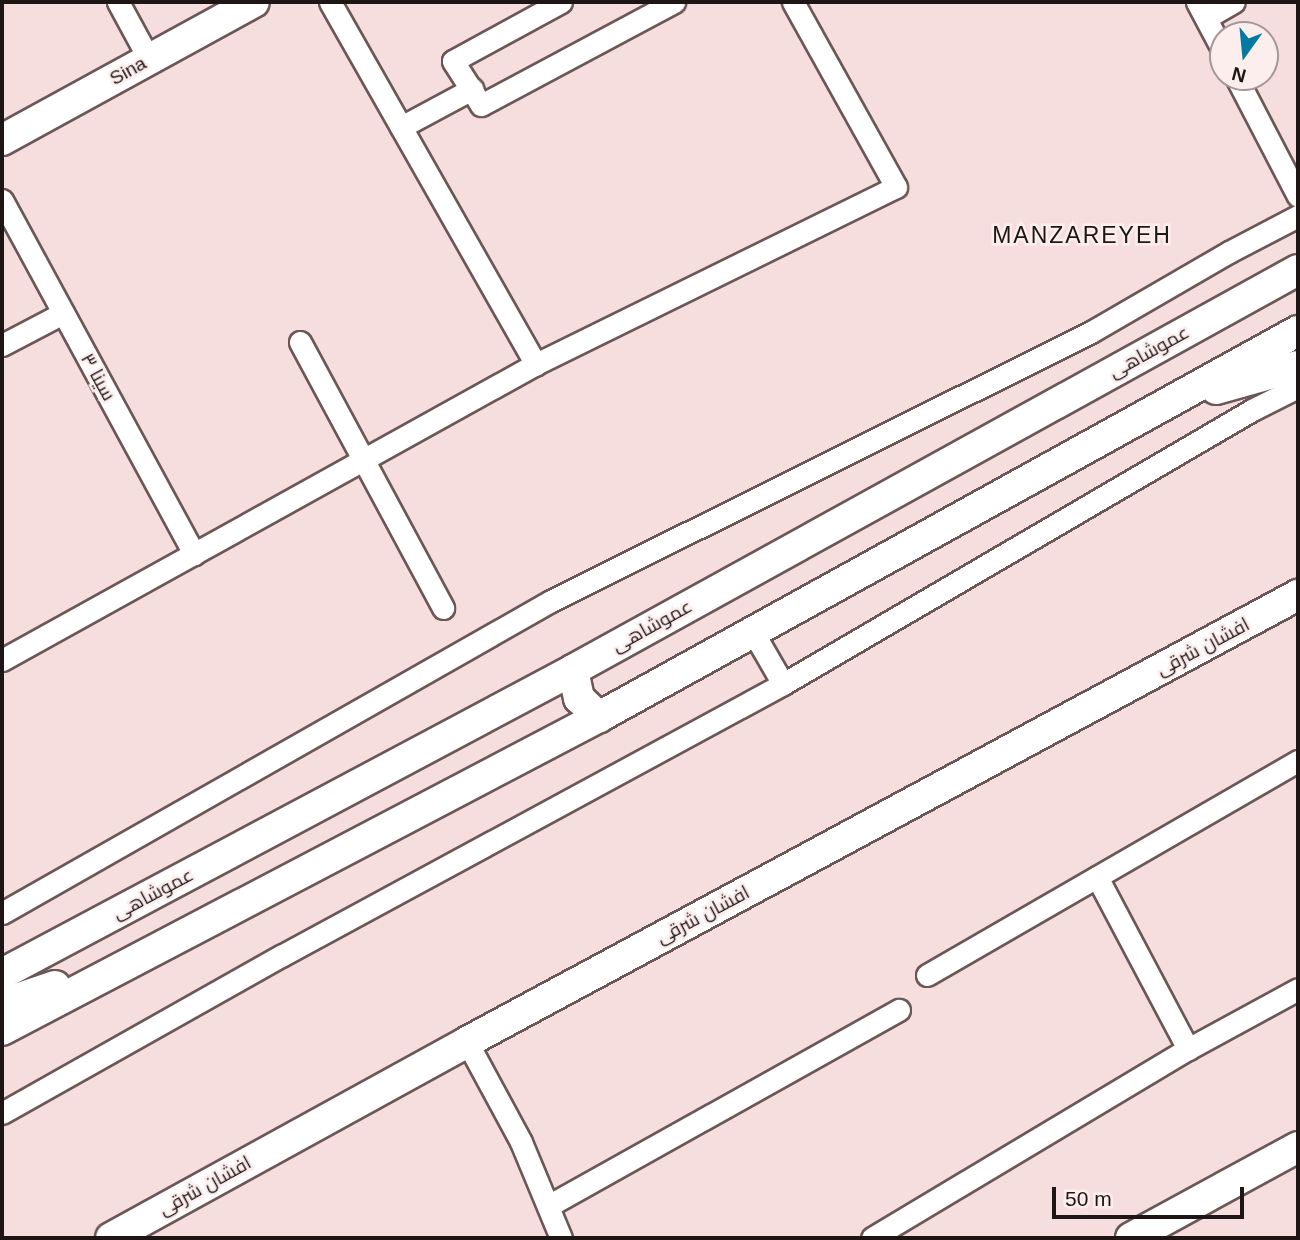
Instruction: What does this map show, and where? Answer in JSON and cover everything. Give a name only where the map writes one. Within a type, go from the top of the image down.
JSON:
[{"type":"main road","name":"Sina","points":[[2,140],[254,2]]},
{"type":"main road","name":"عموشاهی","points":[[2,974],[573,670],[1298,270]]},
{"type":"main road","points":[[2,1030],[599,717],[1298,331]]},
{"type":"main road","points":[[1171,401],[1298,366]]},
{"type":"main road","name":"افشان شرقی","points":[[111,1238],[467,1042],[1298,596]]},
{"type":"main road","points":[[573,670],[579,698],[599,717]]},
{"type":"main road","points":[[2,1003],[131,961]]},
{"type":"main road","points":[[1131,1238],[1298,1147]]},
{"type":"street","points":[[118,2],[149,59]]},
{"type":"street","points":[[330,2],[536,364]]},
{"type":"street","points":[[561,2],[453,61],[481,105],[674,2]]},
{"type":"street","points":[[2,660],[536,364],[896,187],[793,2]]},
{"type":"street","points":[[1201,10],[1234,2]]},
{"type":"street","points":[[401,127],[472,89]]},
{"type":"street","points":[[1243,91],[1298,196]]},
{"type":"street","name":"سینا ۳","points":[[2,200],[194,554]]},
{"type":"street","points":[[2,913],[551,601],[1091,332],[1229,252],[1298,216]]},
{"type":"street","points":[[2,345],[63,313]]},
{"type":"street","points":[[300,342],[443,608]]},
{"type":"street","points":[[2,1113],[281,956],[783,684],[1252,410],[1298,387]]},
{"type":"street","points":[[753,632],[783,684]]},
{"type":"street","points":[[927,975],[1298,761]]},
{"type":"street","points":[[1097,877],[1188,1049]]},
{"type":"street","points":[[872,1238],[1188,1049],[1298,989]]},
{"type":"street","points":[[548,1206],[899,1010]]},
{"type":"street","points":[[467,1042],[521,1142],[561,1238]]},
{"type":"district","name":"MANZAREYEH","points":[[1082,235]]}]
